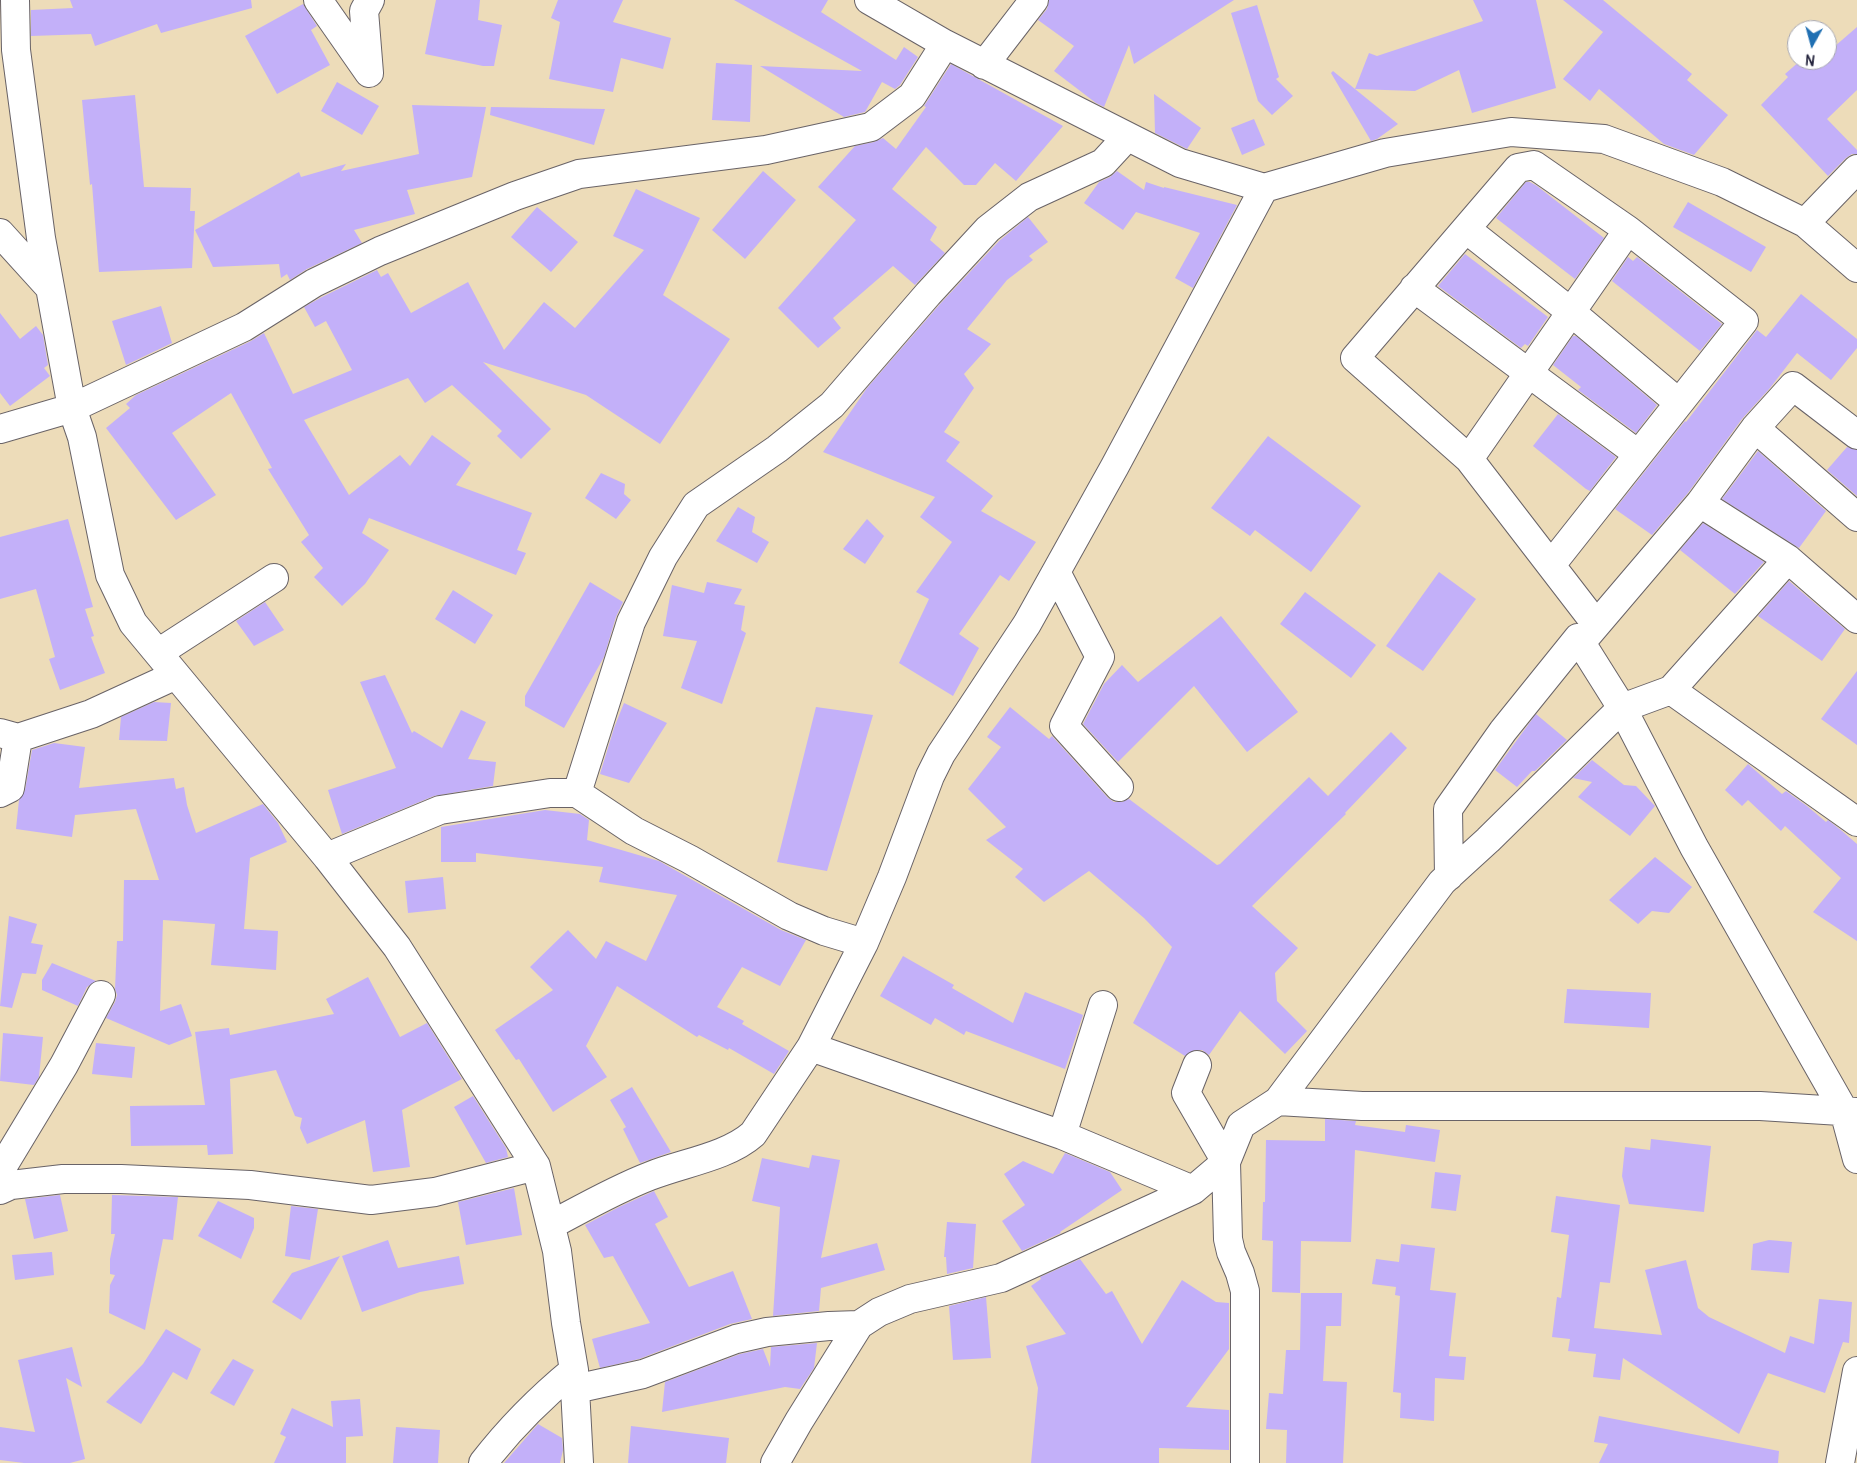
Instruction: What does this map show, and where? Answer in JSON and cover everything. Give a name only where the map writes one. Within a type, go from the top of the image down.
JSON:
[{"type":"street","points":[[15,0],[16,50],[41,238],[72,408],[82,437],[110,575],[133,623],[327,857],[397,947],[536,1166],[557,1251],[574,1380],[579,1463]]},
{"type":"street","points":[[318,0],[369,73],[364,11],[370,0]]},
{"type":"street","points":[[869,0],[945,44],[1180,163],[1264,188],[1385,153],[1511,132],[1604,138],[1722,182],[1805,223],[1857,268]]},
{"type":"street","points":[[984,64],[1034,0]]},
{"type":"street","points":[[0,429],[72,408],[244,327],[314,284],[380,251],[533,190],[579,174],[766,150],[871,127],[912,96],[945,44]]},
{"type":"street","points":[[577,793],[631,622],[663,557],[696,506],[777,449],[832,405],[928,294],[988,229],[1029,197],[1074,178],[1103,163],[1127,137]]},
{"type":"street","points":[[1552,565],[1744,320],[1628,230],[1534,165],[1518,168],[1355,358],[1469,459],[1552,565],[1589,633],[1622,708],[1694,847],[1851,1111],[1857,1159]]},
{"type":"street","points":[[1805,223],[1857,169]]},
{"type":"street","points":[[551,1225],[624,1187],[729,1149],[743,1143],[753,1134],[811,1047],[864,943],[892,877],[930,776],[941,754],[1027,624],[1264,188]]},
{"type":"street","points":[[1466,229],[1571,312],[1679,403]]},
{"type":"street","points":[[1469,459],[1628,230]]},
{"type":"street","points":[[0,233],[50,288]]},
{"type":"street","points":[[1414,288],[1638,454]]},
{"type":"street","points":[[1449,876],[1448,809],[1503,731],[1578,638],[1589,633],[1700,503],[1755,428],[1793,386],[1857,435]]},
{"type":"street","points":[[1755,428],[1857,518]]},
{"type":"street","points":[[1700,503],[1788,560],[1856,617]]},
{"type":"street","points":[[1245,1463],[1245,1291],[1228,1239],[1226,1162],[1241,1125],[1278,1101],[1442,882],[1488,840],[1622,708],[1671,690],[1788,560]]},
{"type":"street","points":[[1056,572],[1100,657],[1064,726],[1119,787]]},
{"type":"street","points":[[158,653],[274,578]]},
{"type":"street","points":[[0,792],[10,788],[9,735],[91,714],[176,675]]},
{"type":"street","points":[[1671,690],[1857,822]]},
{"type":"street","points":[[327,857],[440,810],[550,792],[577,793],[634,831],[689,859],[789,916],[824,931],[864,943]]},
{"type":"street","points":[[0,1171],[64,1065],[101,995]]},
{"type":"street","points":[[1062,1135],[1103,1005]]},
{"type":"street","points":[[811,1047],[1062,1135],[1193,1190]]},
{"type":"street","points":[[1197,1064],[1186,1093],[1226,1162]]},
{"type":"street","points":[[1278,1101],[1362,1106],[1750,1106],[1851,1111]]},
{"type":"street","points":[[775,1463],[858,1325],[878,1312],[910,1299],[1001,1278],[1193,1190],[1226,1162]]},
{"type":"street","points":[[0,1190],[11,1185],[63,1179],[121,1179],[250,1185],[371,1200],[435,1192],[536,1166]]},
{"type":"street","points":[[483,1463],[506,1434],[542,1397],[574,1380],[643,1374],[736,1339],[767,1332],[858,1325]]},
{"type":"street","points":[[1840,1463],[1857,1371]]},
{"type":"building","points":[[70,0],[251,0],[252,8],[161,33],[157,24],[95,46],[91,34],[31,36],[31,10],[73,8]]},
{"type":"building","points":[[436,0],[480,0],[478,20],[502,25],[494,66],[483,66],[425,54]]},
{"type":"building","points":[[558,0],[623,0],[613,22],[671,38],[663,69],[621,58],[613,92],[549,79],[560,22],[551,18]]},
{"type":"building","points":[[734,0],[828,0],[821,12],[896,60],[904,47],[918,57],[900,85],[895,89],[882,82],[865,112],[844,117],[760,66],[862,71]]},
{"type":"building","points":[[1049,0],[1234,0],[1134,64],[1129,45],[1104,107],[1054,71],[1074,46],[1038,20],[1047,9]]},
{"type":"building","points":[[1473,0],[1536,0],[1556,88],[1472,113],[1459,70],[1415,91],[1355,89],[1369,53],[1377,56],[1483,21]]},
{"type":"building","points":[[1563,0],[1603,0],[1692,74],[1687,80],[1728,115],[1694,155],[1664,144],[1599,89],[1590,101],[1563,79],[1603,32]]},
{"type":"building","points":[[303,4],[317,26],[311,30],[330,65],[277,94],[245,36]]},
{"type":"building","points":[[1257,5],[1279,77],[1276,79],[1293,96],[1272,115],[1258,101],[1231,13]]},
{"type":"building","points":[[1857,27],[1857,90],[1827,119],[1857,150],[1857,154],[1852,154],[1846,158],[1828,176],[1761,105],[1788,77],[1785,74],[1790,70],[1837,70],[1837,44]]},
{"type":"building","points":[[716,63],[752,65],[750,122],[712,120]]},
{"type":"building","points":[[951,64],[1063,126],[1016,181],[995,163],[976,185],[964,185],[926,147],[892,189],[937,227],[930,240],[945,253],[915,285],[893,266],[833,318],[841,328],[818,348],[778,308],[856,220],[818,187],[855,146],[883,138],[896,149],[926,107],[924,106]]},
{"type":"building","points":[[1333,71],[1398,124],[1377,139],[1371,141],[1331,73]]},
{"type":"building","points":[[337,82],[379,106],[362,135],[321,111]]},
{"type":"building","points":[[1154,94],[1201,128],[1187,149],[1155,133]]},
{"type":"building","points":[[135,95],[144,187],[191,188],[190,211],[195,211],[192,268],[99,272],[92,184],[90,185],[82,100]]},
{"type":"building","points":[[412,105],[486,107],[472,177],[407,190],[415,214],[354,230],[362,243],[307,269],[290,280],[287,274],[281,278],[279,264],[213,267],[195,230],[299,172],[301,177],[346,164],[341,171],[419,154]]},
{"type":"building","points":[[491,107],[605,109],[594,145],[490,115]]},
{"type":"building","points":[[1254,119],[1265,145],[1242,155],[1231,128]]},
{"type":"building","points":[[763,171],[796,200],[745,259],[712,230]]},
{"type":"building","points":[[1117,171],[1144,190],[1146,182],[1237,205],[1193,288],[1175,278],[1200,233],[1136,212],[1123,230],[1084,203],[1099,182]]},
{"type":"building","points":[[1526,182],[1537,186],[1604,238],[1575,279],[1496,218]]},
{"type":"building","points":[[636,189],[700,218],[663,295],[730,339],[660,444],[586,395],[483,362],[551,429],[521,459],[497,436],[502,431],[452,385],[425,403],[408,378],[304,420],[349,495],[400,455],[410,466],[432,435],[471,463],[456,485],[532,513],[517,550],[526,553],[516,575],[369,518],[362,533],[389,550],[365,584],[342,606],[314,577],[323,568],[301,542],[309,535],[268,469],[272,468],[231,393],[172,433],[216,495],[176,520],[106,428],[130,408],[126,404],[136,395],[251,341],[264,333],[293,394],[352,370],[326,321],[315,327],[304,307],[377,270],[381,277],[388,273],[411,313],[468,282],[504,350],[544,302],[575,328],[644,250],[613,236]]},
{"type":"building","points":[[1688,202],[1766,247],[1751,272],[1673,227]]},
{"type":"building","points":[[537,207],[578,242],[551,272],[511,237]]},
{"type":"building","points":[[1028,217],[1048,242],[1029,256],[1033,260],[1007,280],[967,329],[991,344],[964,374],[974,388],[944,432],[960,442],[946,461],[993,496],[981,511],[1036,542],[1009,581],[1000,575],[959,634],[979,648],[953,696],[899,663],[929,599],[916,592],[952,542],[920,517],[935,497],[823,452],[867,388],[940,304],[999,241]]},
{"type":"building","points":[[1465,254],[1548,317],[1528,346],[1525,344],[1521,348],[1438,286]]},
{"type":"building","points":[[1628,257],[1633,261],[1637,257],[1722,324],[1700,351],[1612,281]]},
{"type":"building","points":[[1801,294],[1857,339],[1857,348],[1831,380],[1797,353],[1770,388],[1742,419],[1688,493],[1652,535],[1615,509],[1686,422],[1757,330],[1766,337]]},
{"type":"building","points":[[161,306],[172,343],[126,365],[112,321]]},
{"type":"building","points":[[0,313],[20,339],[36,326],[43,335],[48,365],[44,368],[50,376],[10,406],[0,393]]},
{"type":"building","points":[[1573,336],[1576,336],[1657,405],[1636,433],[1578,390],[1581,387],[1553,365]]},
{"type":"building","points":[[1558,414],[1616,457],[1590,491],[1533,446]]},
{"type":"building","points":[[1268,436],[1361,506],[1311,572],[1255,530],[1250,536],[1211,508]]},
{"type":"building","points":[[1847,447],[1857,450],[1857,496],[1827,470]]},
{"type":"building","points":[[1758,451],[1826,511],[1799,548],[1722,499]]},
{"type":"building","points":[[601,473],[625,484],[624,494],[631,500],[616,519],[585,498]]},
{"type":"building","points":[[738,507],[755,517],[752,532],[769,542],[757,563],[716,541]]},
{"type":"building","points":[[68,519],[93,607],[85,609],[94,636],[91,637],[105,673],[60,690],[49,659],[55,657],[36,589],[0,599],[0,537]]},
{"type":"building","points":[[867,519],[884,536],[865,564],[843,549]]},
{"type":"building","points":[[1703,523],[1764,562],[1735,594],[1680,550]]},
{"type":"building","points":[[1439,572],[1476,599],[1423,671],[1386,646]]},
{"type":"building","points":[[1789,581],[1845,629],[1822,661],[1758,616]]},
{"type":"building","points":[[590,582],[623,602],[616,617],[604,657],[564,728],[525,706],[525,696]]},
{"type":"building","points":[[707,582],[742,589],[734,604],[745,606],[741,630],[746,633],[722,704],[681,688],[697,641],[663,636],[672,585],[704,593]]},
{"type":"building","points":[[453,590],[493,615],[475,644],[435,619]]},
{"type":"building","points":[[1305,592],[1376,645],[1351,678],[1280,624]]},
{"type":"building","points":[[265,602],[284,630],[254,646],[236,621]]},
{"type":"building","points":[[1221,616],[1298,712],[1247,752],[1194,686],[1118,762],[1083,724],[1104,684],[1122,665],[1138,682]]},
{"type":"building","points":[[1857,671],[1857,745],[1821,719]]},
{"type":"building","points":[[385,675],[412,733],[414,731],[442,748],[461,710],[486,722],[468,759],[496,762],[493,786],[434,796],[342,834],[328,790],[396,768],[360,682]]},
{"type":"building","points":[[154,702],[171,703],[167,741],[119,740],[121,717]]},
{"type":"building","points":[[624,703],[667,723],[629,783],[600,774]]},
{"type":"building","points":[[816,707],[873,715],[827,871],[777,862]]},
{"type":"building","points":[[1010,707],[1049,739],[1052,736],[1108,798],[1114,802],[1122,802],[1129,799],[1217,865],[1309,777],[1328,796],[1391,732],[1407,748],[1346,814],[1252,906],[1298,948],[1275,973],[1277,1001],[1307,1031],[1285,1054],[1240,1011],[1209,1055],[1202,1050],[1195,1050],[1185,1056],[1133,1023],[1172,947],[1144,918],[1089,871],[1044,902],[1015,877],[1023,869],[986,840],[1006,827],[968,789],[1001,747],[987,737]]},
{"type":"building","points":[[1536,714],[1567,740],[1517,787],[1495,770]]},
{"type":"building","points":[[54,743],[85,747],[79,788],[174,778],[176,789],[184,787],[187,805],[196,833],[263,804],[278,823],[287,842],[250,858],[244,929],[278,931],[276,970],[211,965],[215,924],[163,920],[160,1011],[181,1004],[192,1036],[169,1045],[106,1018],[117,995],[115,989],[117,941],[123,941],[124,880],[159,880],[136,809],[75,815],[72,837],[16,829],[19,800],[25,790],[32,750]]},
{"type":"building","points":[[1592,760],[1624,785],[1636,786],[1655,806],[1630,836],[1578,797],[1592,782],[1573,778]]},
{"type":"building","points":[[1748,764],[1782,794],[1786,791],[1826,822],[1828,820],[1857,844],[1857,941],[1813,912],[1841,878],[1785,826],[1781,831],[1748,800],[1742,806],[1725,790]]},
{"type":"building","points":[[545,810],[580,814],[589,820],[587,840],[659,861],[781,930],[806,940],[780,986],[742,967],[717,1007],[744,1021],[742,1024],[789,1051],[774,1074],[729,1048],[728,1050],[699,1035],[697,1037],[617,986],[586,1046],[607,1077],[553,1112],[519,1059],[516,1060],[495,1030],[553,990],[530,967],[568,930],[596,959],[606,941],[646,961],[677,895],[599,882],[603,867],[476,853],[476,862],[441,862],[441,827]]},
{"type":"building","points":[[1655,857],[1692,887],[1669,913],[1652,911],[1638,924],[1609,900]]},
{"type":"building","points":[[443,877],[446,909],[408,913],[405,881]]},
{"type":"building","points":[[9,916],[37,924],[31,943],[43,945],[36,974],[22,973],[12,1008],[0,1006]]},
{"type":"building","points":[[903,956],[954,985],[952,988],[1013,1023],[1025,992],[1083,1015],[1065,1069],[966,1031],[964,1035],[935,1018],[931,1025],[880,996]]},
{"type":"building","points":[[52,963],[96,981],[87,987],[78,1006],[42,990],[42,980]]},
{"type":"building","points":[[368,977],[400,1037],[427,1023],[462,1079],[402,1110],[410,1167],[373,1172],[365,1120],[307,1144],[300,1128],[302,1118],[295,1116],[276,1070],[230,1079],[233,1154],[208,1155],[207,1145],[131,1146],[130,1106],[205,1105],[195,1032],[229,1028],[230,1035],[334,1014],[326,999]]},
{"type":"building","points":[[1567,989],[1651,993],[1649,1028],[1564,1023]]},
{"type":"building","points":[[3,1033],[43,1037],[39,1077],[34,1085],[0,1081]]},
{"type":"building","points":[[96,1043],[135,1047],[132,1078],[92,1074]]},
{"type":"building","points":[[632,1087],[671,1152],[640,1163],[623,1129],[626,1127],[610,1100]]},
{"type":"building","points":[[473,1096],[506,1148],[508,1157],[486,1163],[454,1107]]},
{"type":"building","points":[[1325,1119],[1356,1121],[1355,1125],[1405,1132],[1406,1125],[1440,1130],[1435,1162],[1355,1150],[1351,1242],[1301,1241],[1300,1293],[1272,1292],[1273,1241],[1262,1240],[1266,1140],[1325,1141]]},
{"type":"building","points":[[1651,1139],[1711,1146],[1704,1212],[1629,1204],[1622,1176],[1625,1147],[1650,1150]]},
{"type":"building","points":[[1065,1153],[1110,1172],[1122,1190],[1061,1233],[1022,1251],[1002,1221],[1025,1205],[1004,1174],[1023,1161],[1053,1174]]},
{"type":"building","points":[[812,1155],[840,1160],[821,1258],[877,1243],[885,1270],[821,1288],[819,1311],[773,1316],[780,1207],[752,1201],[762,1158],[809,1168]]},
{"type":"building","points":[[1435,1172],[1461,1175],[1456,1211],[1431,1208]]},
{"type":"building","points":[[514,1188],[522,1235],[466,1245],[458,1202]]},
{"type":"building","points":[[654,1191],[668,1217],[655,1224],[689,1287],[733,1271],[752,1319],[730,1324],[639,1359],[600,1368],[592,1339],[650,1323],[613,1256],[604,1258],[585,1225]]},
{"type":"building","points":[[60,1195],[68,1231],[34,1239],[25,1199]]},
{"type":"building","points":[[112,1195],[178,1197],[173,1240],[163,1239],[145,1330],[109,1313],[110,1285],[115,1275],[110,1274],[110,1259],[115,1234],[111,1234]]},
{"type":"building","points":[[1556,1196],[1620,1205],[1610,1283],[1600,1282],[1594,1328],[1662,1335],[1645,1270],[1686,1260],[1698,1308],[1709,1317],[1785,1353],[1790,1336],[1814,1344],[1819,1299],[1852,1302],[1849,1343],[1843,1342],[1825,1393],[1768,1373],[1739,1434],[1623,1358],[1620,1380],[1593,1377],[1596,1354],[1568,1351],[1570,1339],[1552,1337],[1557,1297],[1561,1298],[1569,1235],[1551,1232]]},
{"type":"building","points":[[218,1201],[254,1218],[254,1228],[241,1259],[198,1236]]},
{"type":"building","points":[[291,1206],[318,1209],[310,1260],[285,1256]]},
{"type":"building","points":[[947,1222],[976,1224],[973,1268],[947,1274],[946,1257],[944,1257]]},
{"type":"building","points":[[388,1240],[398,1268],[459,1256],[464,1284],[420,1292],[362,1312],[342,1256]]},
{"type":"building","points":[[1769,1240],[1792,1242],[1789,1273],[1751,1270],[1753,1244]]},
{"type":"building","points":[[1401,1244],[1435,1248],[1430,1290],[1456,1293],[1449,1356],[1466,1357],[1464,1380],[1435,1378],[1434,1421],[1400,1418],[1401,1393],[1393,1392],[1400,1296],[1395,1295],[1396,1287],[1372,1284],[1376,1259],[1399,1262]]},
{"type":"building","points":[[52,1252],[54,1275],[15,1280],[12,1255]]},
{"type":"building","points":[[340,1256],[301,1320],[272,1302],[292,1273]]},
{"type":"building","points":[[1080,1259],[1106,1294],[1112,1291],[1142,1344],[1182,1280],[1216,1302],[1229,1303],[1229,1349],[1186,1407],[1229,1410],[1229,1450],[1159,1448],[1159,1463],[1031,1463],[1038,1388],[1026,1346],[1066,1334],[1031,1286],[1041,1279],[1040,1277]]},
{"type":"building","points":[[1301,1293],[1342,1293],[1341,1326],[1326,1326],[1323,1381],[1347,1382],[1343,1463],[1286,1463],[1287,1430],[1266,1429],[1269,1393],[1283,1394],[1286,1350],[1300,1350]]},
{"type":"building","points":[[986,1297],[991,1358],[953,1360],[949,1306]]},
{"type":"building","points":[[166,1329],[201,1349],[187,1380],[173,1372],[141,1424],[106,1402],[143,1364]]},
{"type":"building","points":[[817,1343],[814,1368],[800,1389],[785,1387],[662,1412],[665,1382],[740,1354],[763,1349],[770,1367],[771,1347]]},
{"type":"building","points":[[72,1347],[82,1387],[66,1378],[85,1459],[70,1463],[24,1463],[0,1460],[0,1427],[35,1432],[18,1360]]},
{"type":"building","points":[[233,1359],[254,1370],[234,1406],[210,1393]]},
{"type":"building","points":[[360,1399],[363,1436],[346,1437],[346,1463],[274,1463],[286,1437],[280,1434],[292,1408],[333,1427],[331,1401]]},
{"type":"building","points":[[1599,1416],[1779,1451],[1778,1463],[1599,1463],[1608,1444],[1594,1442]]},
{"type":"building","points":[[538,1424],[562,1438],[563,1450],[560,1463],[504,1463]]},
{"type":"building","points":[[631,1426],[729,1438],[726,1463],[628,1463]]},
{"type":"building","points":[[396,1427],[440,1430],[438,1463],[393,1463]]}]
